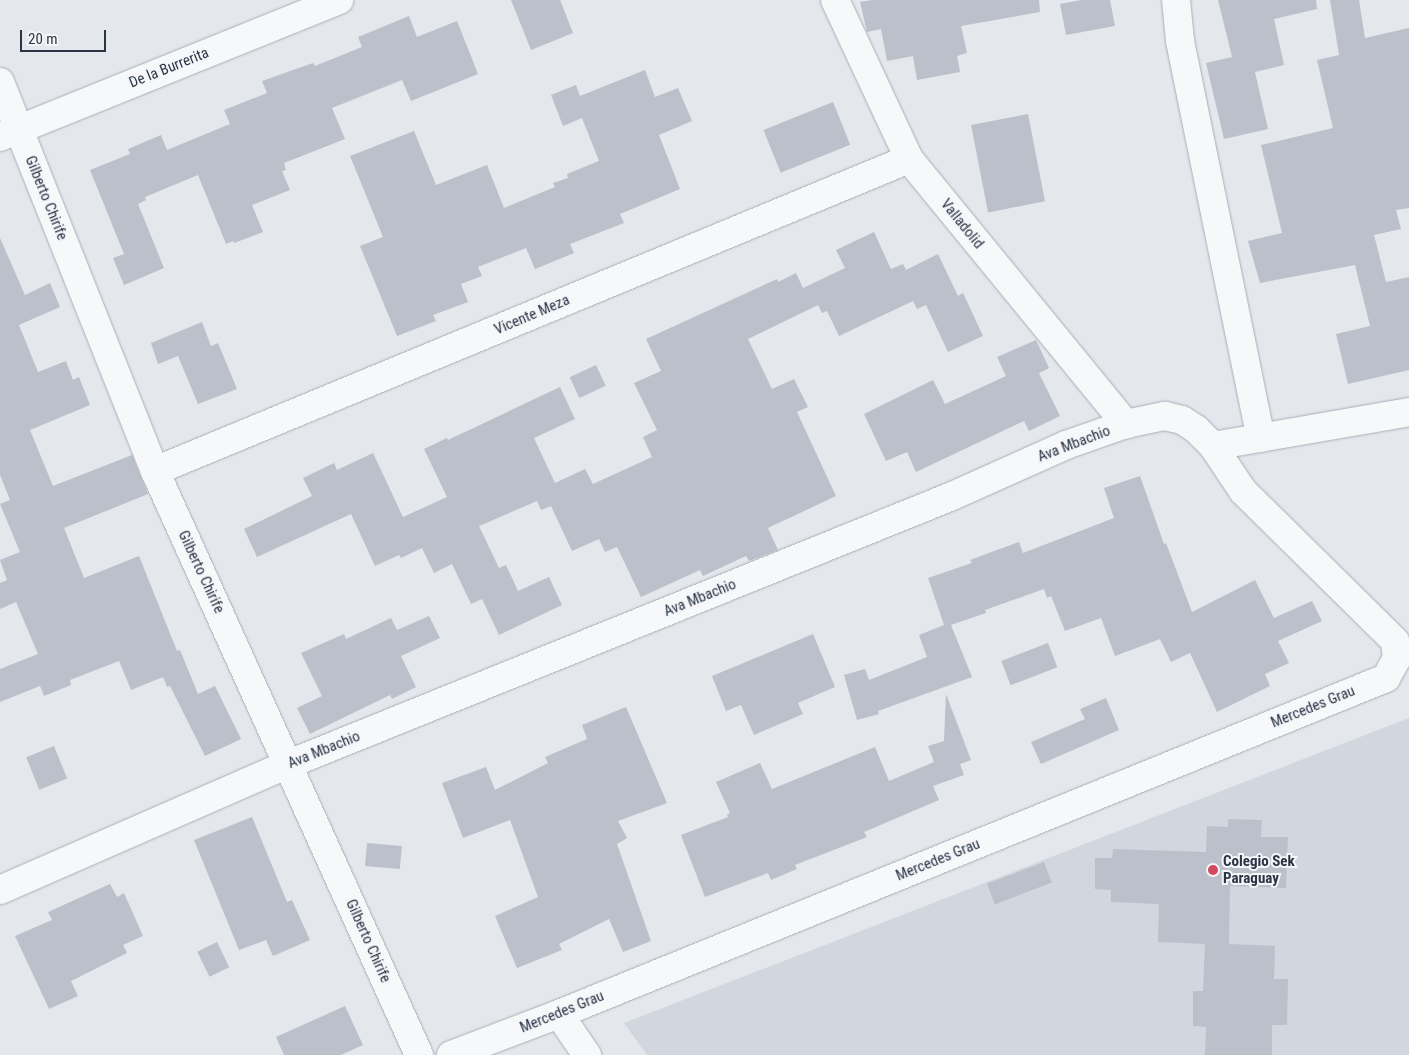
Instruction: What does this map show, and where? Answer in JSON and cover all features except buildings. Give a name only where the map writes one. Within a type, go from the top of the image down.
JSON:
[{"type":"street","name":"De la Burrerita","points":[[9,133],[338,0]]},
{"type":"street","name":"Valladolid","points":[[835,0],[909,159],[1126,424]]},
{"type":"street","points":[[1176,0],[1180,42],[1261,438]]},
{"type":"street","name":"Gilberto Chirife","points":[[0,82],[9,133],[155,471],[289,764],[418,1055]]},
{"type":"street","name":"Vicente Meza","points":[[155,471],[909,159]]},
{"type":"street","points":[[1213,446],[1409,412]]},
{"type":"street","name":"Ava Mbachio","points":[[0,890],[289,764],[950,497],[1066,445],[1126,424],[1165,416],[1182,420],[1196,429],[1213,446],[1243,491],[1395,641]]},
{"type":"street","name":"Mercedes Grau","points":[[451,1055],[559,1014],[1386,678],[1397,658],[1395,641]]},
{"type":"street","points":[[559,1014],[587,1055]]},
{"type":"shaded area","name":"Colegio Sek Paraguay","points":[[1409,718],[1409,1055],[647,1055],[624,1023]]},
{"type":"place","name":"Colegio Sek Paraguay","points":[[1213,870]]}]
